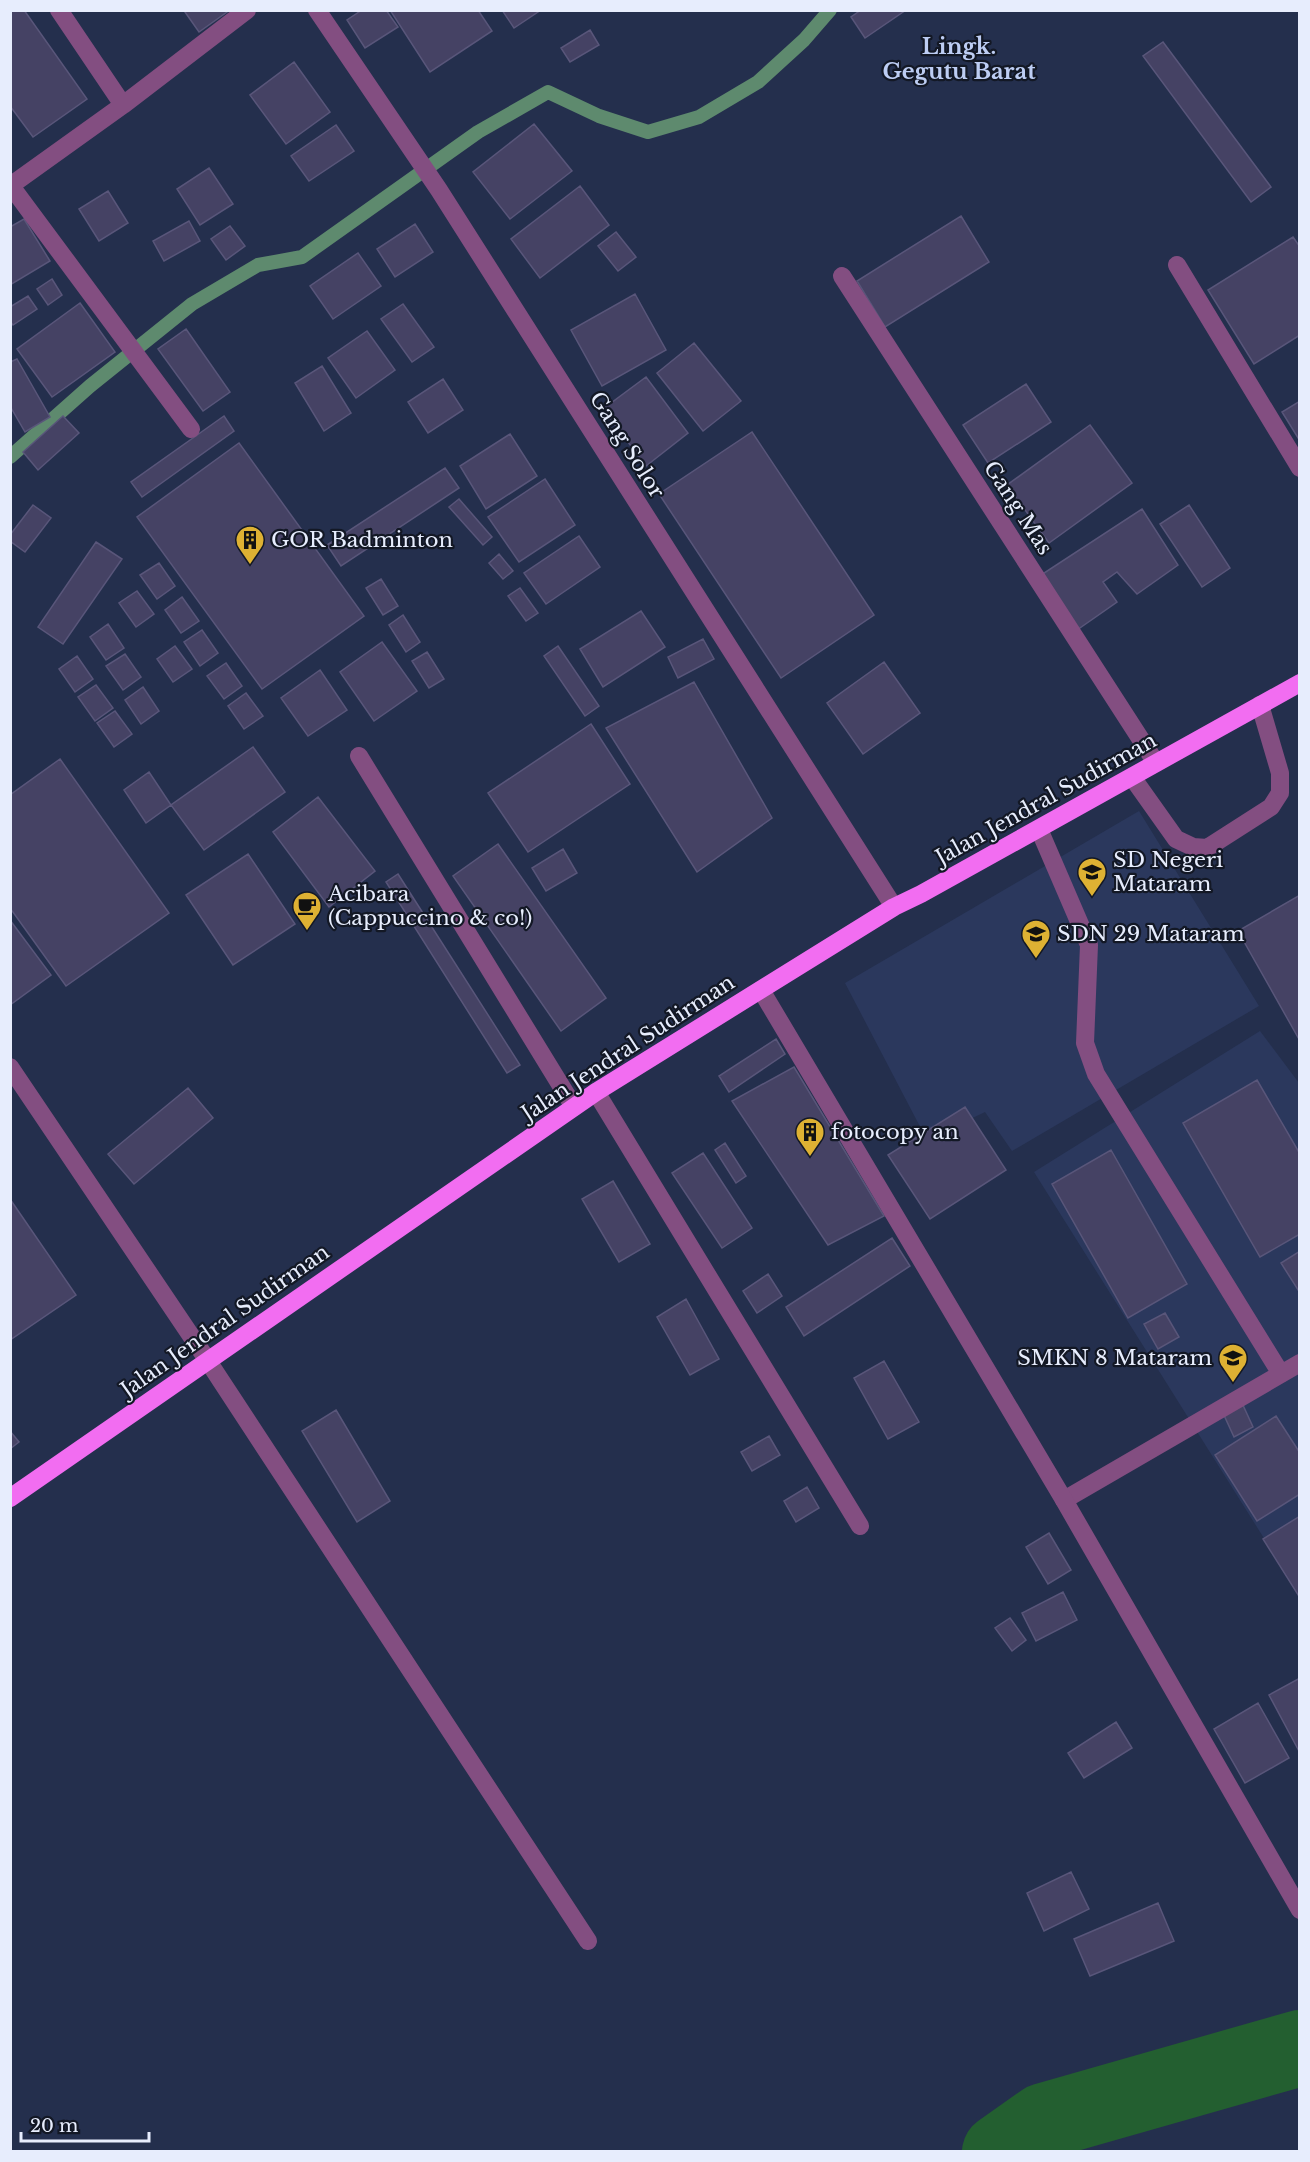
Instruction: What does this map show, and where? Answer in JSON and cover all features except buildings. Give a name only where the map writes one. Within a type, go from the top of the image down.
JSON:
[{"type":"highway","name":"Jalan Jendral Sudirman","points":[[10,1498],[596,1092],[894,907],[1039,829],[1299,683]]},
{"type":"street","points":[[59,10],[123,105]]},
{"type":"street","points":[[191,429],[11,186],[123,105],[247,10]]},
{"type":"street","name":"Gang Solor","points":[[317,10],[439,190],[894,907]]},
{"type":"street","points":[[1177,265],[1299,468]]},
{"type":"street","name":"Gang Mas","points":[[842,276],[1156,764]]},
{"type":"street","points":[[1132,777],[1176,840],[1193,847],[1207,848],[1271,807],[1280,793],[1280,773],[1260,705]]},
{"type":"street","points":[[359,756],[574,1107]]},
{"type":"street","points":[[1039,829],[1089,945],[1085,1043],[1096,1074],[1281,1374]]},
{"type":"street","points":[[762,990],[1064,1500],[1299,1910]]},
{"type":"street","points":[[10,1067],[208,1361],[588,1941]]},
{"type":"street","points":[[596,1092],[860,1526]]},
{"type":"street","points":[[1064,1500],[1299,1363]]},
{"type":"shaded area","name":"SD Negeri Mataram","points":[[1139,811],[1259,1006],[1012,1151],[985,1112],[927,1140],[845,983]]},
{"type":"shaded area","name":"SMKN 8 Mataram","points":[[1260,1031],[1299,1083],[1299,1594],[1034,1172]]},
{"type":"waterway","points":[[10,457],[90,386],[192,304],[258,265],[302,257],[478,132],[548,92],[599,116],[648,132],[699,117],[758,82],[804,40],[830,10]]},
{"type":"waterway","points":[[1000,2152],[1044,2121],[1300,2048]]},
{"type":"place","name":"GOR Badminton","points":[[250,566]]},
{"type":"place","name":"SD Negeri Mataram","points":[[1092,898]]},
{"type":"place","name":"Acibara (Cappuccino & co!)","points":[[307,932]]},
{"type":"place","name":"SDN 29 Mataram","points":[[1036,960]]},
{"type":"place","name":"fotocopy an","points":[[810,1158]]},
{"type":"place","name":"SMKN 8 Mataram","points":[[1233,1384]]},
{"type":"district","name":"Lingk. Gegutu Barat","points":[[959,58]]}]
